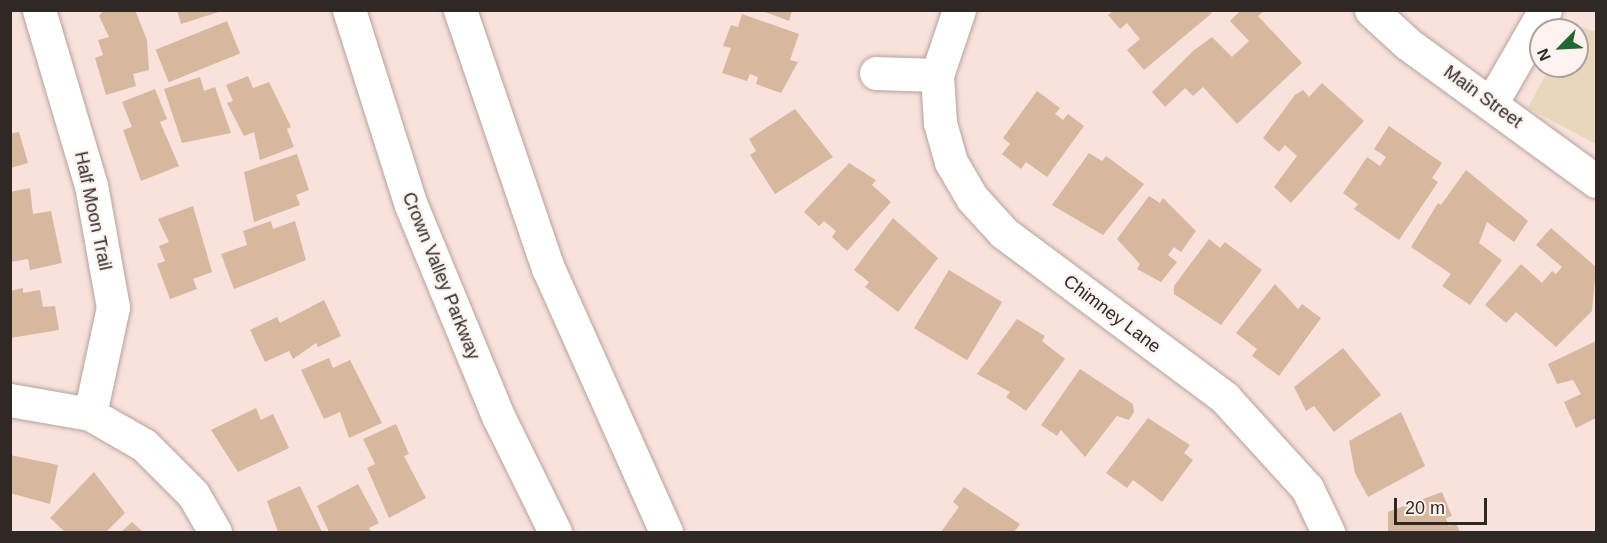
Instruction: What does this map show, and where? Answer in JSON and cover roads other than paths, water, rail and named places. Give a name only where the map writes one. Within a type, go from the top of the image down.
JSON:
[{"type":"street","name":"Half Moon Trail","points":[[39,10],[91,185],[113,307],[90,414]]},
{"type":"street","name":"Crown Valley Parkway","points":[[349,10],[411,205],[499,418],[555,532]]},
{"type":"street","points":[[460,10],[548,268],[666,532]]},
{"type":"street","name":"Chimney Lane","points":[[959,10],[937,75],[940,123],[951,162],[972,198],[1004,233],[1225,398],[1307,488],[1328,532]]},
{"type":"street","name":"Main Street","points":[[1371,10],[1407,44],[1492,102],[1596,181]]},
{"type":"street","points":[[1492,102],[1545,10]]},
{"type":"street","points":[[876,73],[937,75]]},
{"type":"street","points":[[10,400],[90,414],[144,446],[193,494],[215,532]]}]
